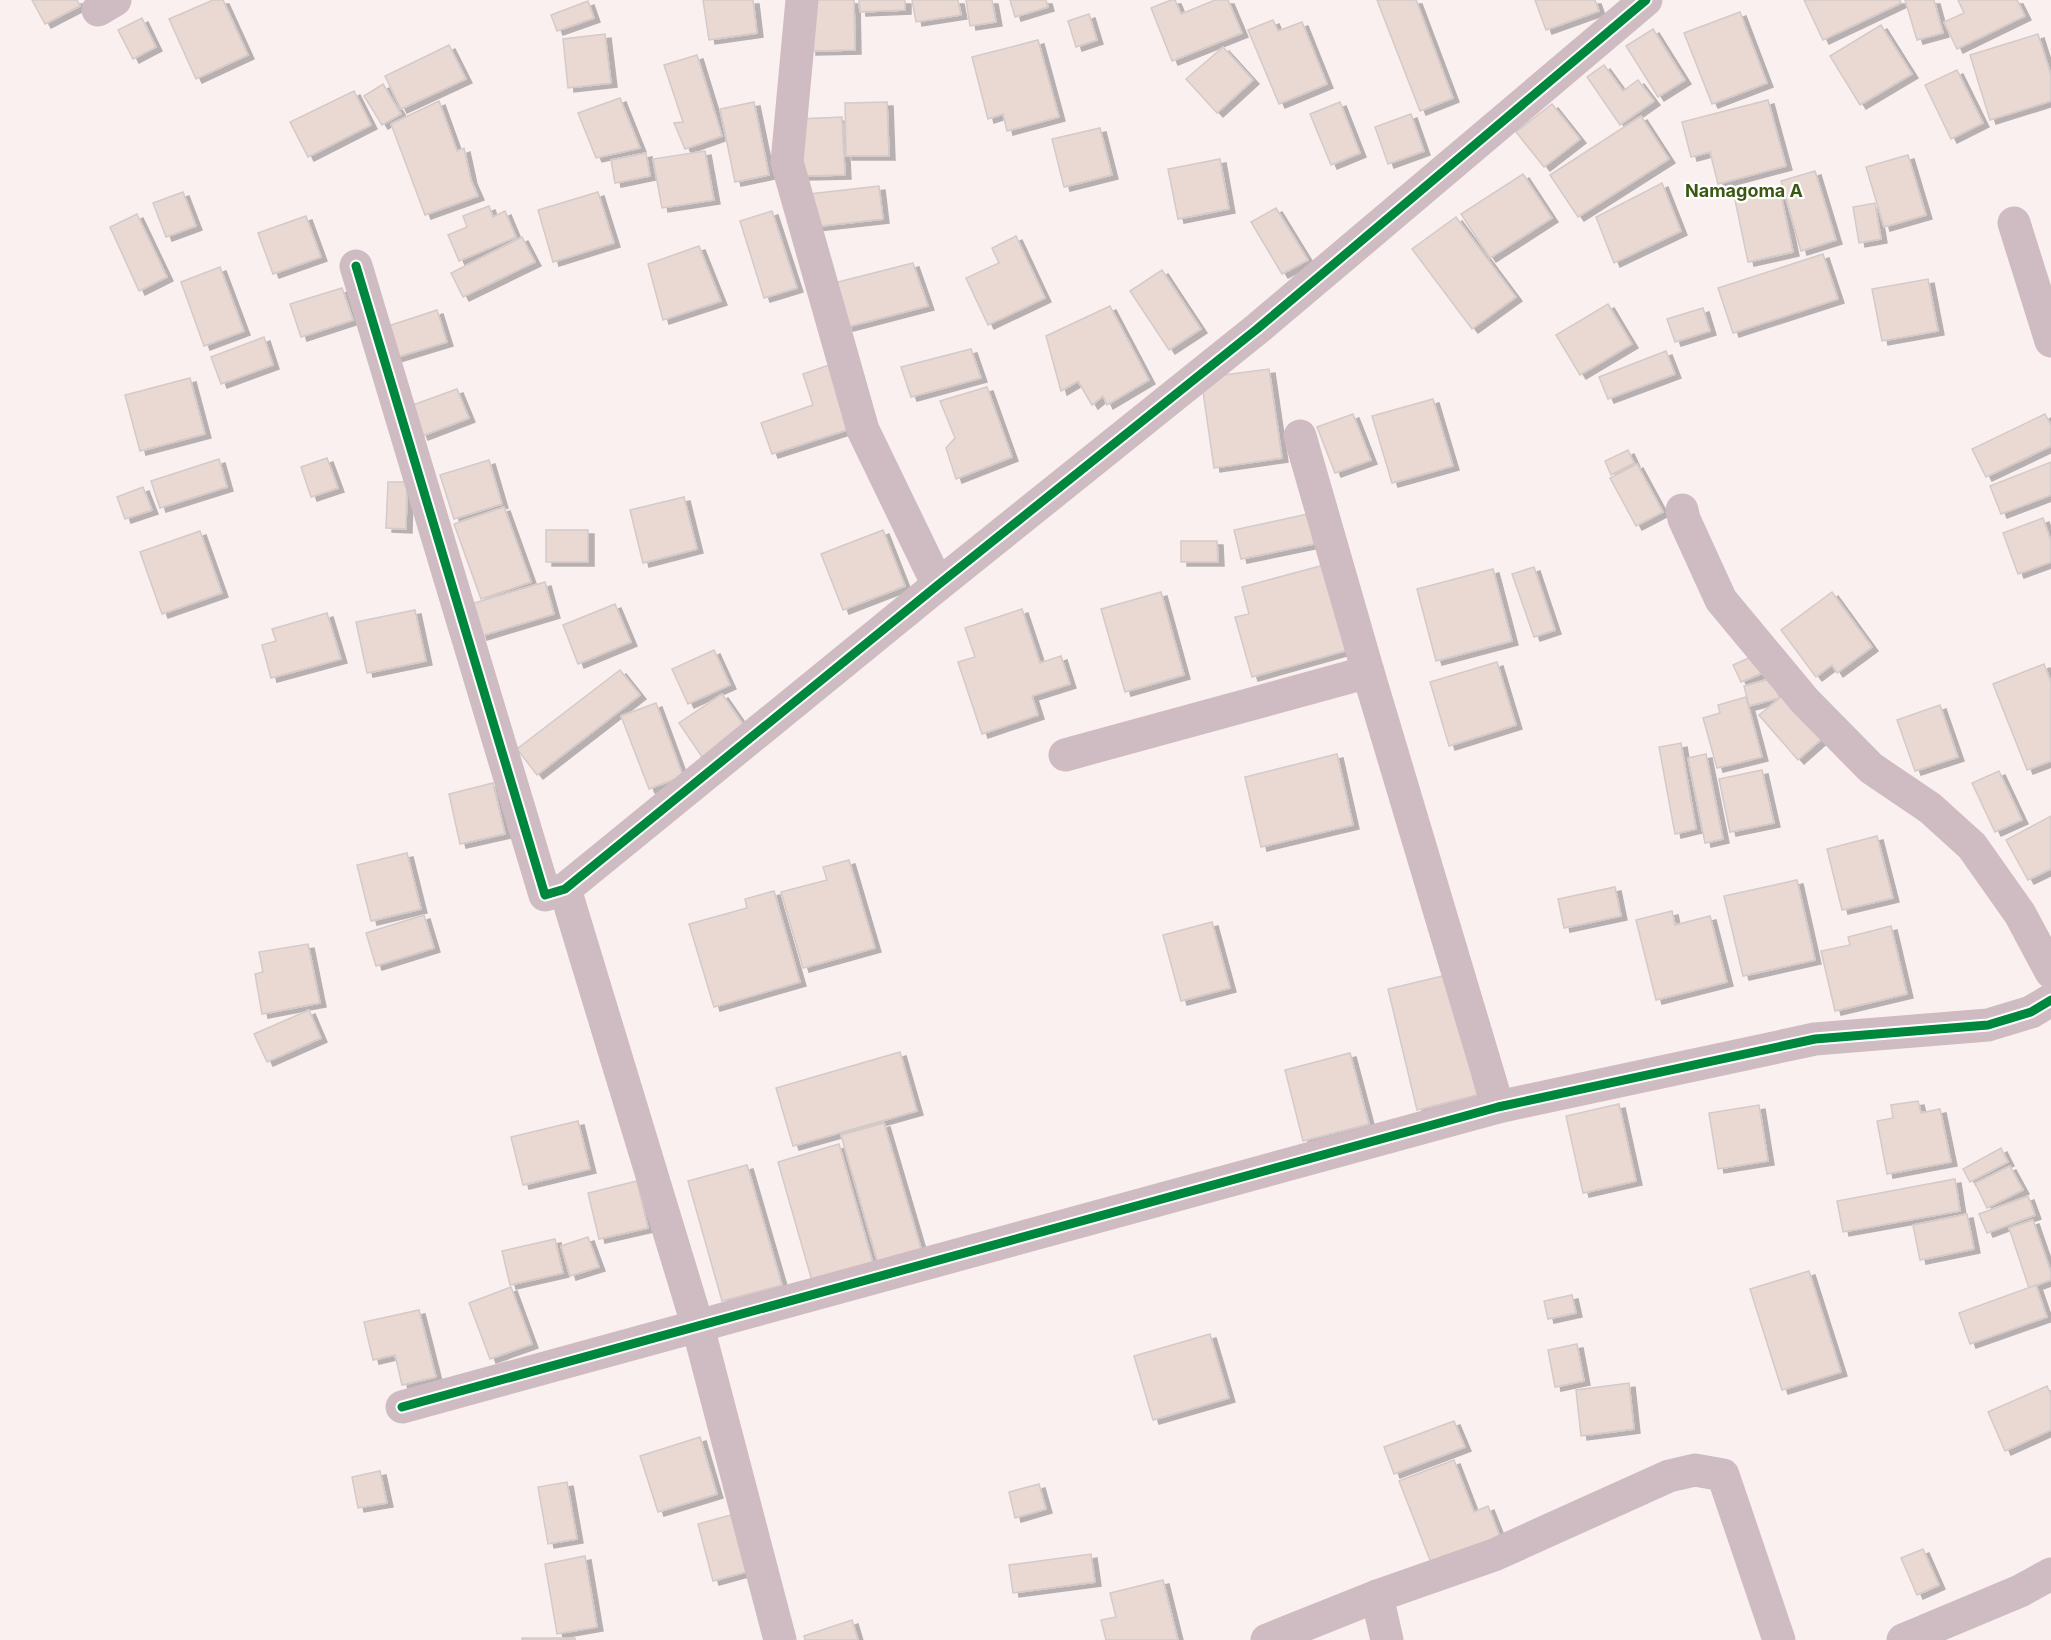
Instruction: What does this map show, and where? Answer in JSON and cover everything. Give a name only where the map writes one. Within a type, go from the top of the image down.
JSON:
[{"type":"street","points":[[802,0],[787,162],[863,430],[938,585]]},
{"type":"street","points":[[356,266],[544,895],[565,889],[1257,329],[1646,0]]},
{"type":"street","points":[[2014,223],[2051,341]]},
{"type":"street","points":[[1300,436],[1498,1107]]},
{"type":"street","points":[[1682,510],[1721,600],[1805,701],[1871,768],[1930,808],[1972,846],[2020,914],[2051,972]]},
{"type":"street","points":[[1065,755],[1368,672]]},
{"type":"street","points":[[565,889],[699,1327],[780,1640]]},
{"type":"street","points":[[402,1407],[1498,1107],[1815,1039],[1988,1025],[2031,1012],[2051,1000]]},
{"type":"street","points":[[1267,1640],[1377,1596],[1494,1555],[1669,1476],[1695,1470],[1723,1475],[1779,1640]]},
{"type":"street","points":[[1903,1640],[2020,1590],[2051,1574]]},
{"type":"street","points":[[1377,1596],[1387,1640]]},
{"type":"building","points":[[32,0],[77,0],[80,6],[45,24]]},
{"type":"building","points":[[213,0],[223,0],[248,55],[196,79],[169,19]]},
{"type":"building","points":[[703,0],[753,0],[757,33],[709,40]]},
{"type":"building","points":[[809,0],[854,0],[855,50],[810,51]]},
{"type":"building","points":[[859,0],[905,0],[905,10],[860,12]]},
{"type":"building","points":[[912,0],[958,0],[961,15],[916,22]]},
{"type":"building","points":[[966,0],[992,0],[996,22],[970,26]]},
{"type":"building","points":[[1010,0],[1046,0],[1048,7],[1015,17]]},
{"type":"building","points":[[1175,0],[1181,14],[1215,0],[1228,0],[1242,33],[1172,61],[1151,8]]},
{"type":"building","points":[[1377,0],[1416,0],[1453,98],[1420,111]]},
{"type":"building","points":[[1535,0],[1595,0],[1599,11],[1546,30]]},
{"type":"building","points":[[1804,0],[1900,0],[1901,3],[1823,40]]},
{"type":"building","points":[[1905,0],[1934,0],[1943,33],[1917,40]]},
{"type":"building","points":[[1958,0],[2017,0],[2025,16],[1957,49],[1944,22],[1964,13]]},
{"type":"building","points":[[588,1],[594,18],[557,31],[551,15]]},
{"type":"building","points":[[1740,12],[1767,83],[1712,104],[1684,33]]},
{"type":"building","points":[[1089,14],[1097,40],[1076,47],[1068,21]]},
{"type":"building","points":[[142,18],[156,47],[133,59],[118,30]]},
{"type":"building","points":[[1273,20],[1278,31],[1302,22],[1327,84],[1279,104],[1248,30]]},
{"type":"building","points":[[1881,25],[1912,74],[1860,105],[1830,56]]},
{"type":"building","points":[[1653,29],[1685,80],[1658,97],[1626,46]]},
{"type":"building","points":[[605,34],[611,83],[568,88],[563,39]]},
{"type":"building","points":[[2038,34],[2051,75],[2051,101],[1990,120],[1970,55]]},
{"type":"building","points":[[1038,40],[1059,117],[1007,131],[1003,114],[988,119],[972,57]]},
{"type":"building","points":[[449,45],[466,79],[401,109],[385,76]]},
{"type":"building","points":[[1223,47],[1253,80],[1217,113],[1186,79]]},
{"type":"building","points":[[697,55],[722,136],[685,149],[674,123],[683,122],[664,65]]},
{"type":"building","points":[[1604,65],[1623,91],[1638,80],[1654,101],[1620,125],[1587,77]]},
{"type":"building","points":[[1957,70],[1983,123],[1951,139],[1925,85]]},
{"type":"building","points":[[383,84],[401,114],[382,125],[364,96]]},
{"type":"building","points":[[354,91],[371,125],[308,157],[290,122]]},
{"type":"building","points":[[620,98],[640,148],[596,158],[578,113]]},
{"type":"building","points":[[1768,100],[1786,166],[1718,184],[1710,152],[1691,157],[1682,122]]},
{"type":"building","points":[[439,101],[457,151],[464,148],[471,180],[478,196],[425,215],[391,124]]},
{"type":"building","points":[[754,102],[769,175],[735,182],[720,109]]},
{"type":"building","points":[[887,102],[889,156],[846,156],[845,103]]},
{"type":"building","points":[[1340,102],[1360,153],[1331,165],[1310,114]]},
{"type":"building","points":[[1552,104],[1580,139],[1544,167],[1516,132]]},
{"type":"building","points":[[1411,114],[1424,151],[1388,164],[1375,127]]},
{"type":"building","points":[[1641,116],[1669,159],[1578,217],[1550,175]]},
{"type":"building","points":[[842,117],[845,175],[801,176],[798,119]]},
{"type":"building","points":[[1100,128],[1112,175],[1064,187],[1052,139]]},
{"type":"building","points":[[705,151],[714,200],[662,208],[653,159]]},
{"type":"building","points":[[646,153],[650,176],[615,183],[611,160]]},
{"type":"building","points":[[1908,155],[1926,215],[1884,227],[1866,167]]},
{"type":"building","points":[[1220,159],[1229,209],[1178,219],[1168,169]]},
{"type":"building","points":[[1815,171],[1836,240],[1801,251],[1781,181]]},
{"type":"building","points":[[1523,174],[1552,218],[1490,258],[1461,214]]},
{"type":"building","points":[[1662,183],[1681,231],[1614,263],[1596,217]]},
{"type":"building","points":[[879,186],[883,219],[813,227],[809,194]]},
{"type":"building","points":[[1780,190],[1793,252],[1748,262],[1735,200]]},
{"type":"building","points":[[183,192],[196,226],[166,237],[153,203]]},
{"type":"building","points":[[598,192],[614,243],[553,262],[538,210]]},
{"type":"building","points":[[1875,203],[1881,239],[1859,243],[1853,207]]},
{"type":"building","points":[[489,206],[493,217],[505,211],[516,237],[459,261],[448,235],[467,227],[463,216]]},
{"type":"building","points":[[1276,208],[1308,260],[1282,274],[1251,222]]},
{"type":"building","points":[[772,211],[797,288],[764,298],[740,221]]},
{"type":"building","points":[[137,214],[167,277],[139,291],[110,227]]},
{"type":"building","points":[[306,216],[321,257],[273,274],[258,233]]},
{"type":"building","points":[[1456,217],[1516,297],[1472,329],[1412,249]]},
{"type":"building","points":[[1016,236],[1045,298],[988,325],[966,278],[999,263],[992,248]]},
{"type":"building","points":[[522,237],[535,262],[463,297],[451,273]]},
{"type":"building","points":[[699,246],[721,301],[663,320],[648,264]]},
{"type":"building","points":[[1823,254],[1838,299],[1733,333],[1718,288]]},
{"type":"building","points":[[913,263],[928,306],[847,327],[834,283]]},
{"type":"building","points":[[220,267],[244,331],[204,346],[181,282]]},
{"type":"building","points":[[1162,270],[1201,329],[1169,350],[1130,291]]},
{"type":"building","points":[[1928,279],[1938,331],[1882,341],[1872,289]]},
{"type":"building","points":[[342,288],[353,320],[301,337],[290,304]]},
{"type":"building","points":[[1608,304],[1632,344],[1580,375],[1556,335]]},
{"type":"building","points":[[1110,306],[1149,380],[1107,405],[1103,396],[1092,405],[1078,381],[1061,391],[1046,336]]},
{"type":"building","points":[[1703,308],[1710,331],[1675,342],[1667,319]]},
{"type":"building","points":[[437,310],[447,342],[391,359],[382,328]]},
{"type":"building","points":[[264,337],[273,365],[221,384],[211,357]]},
{"type":"building","points":[[971,349],[981,378],[911,397],[901,367]]},
{"type":"building","points":[[1666,351],[1675,374],[1608,399],[1599,377]]},
{"type":"building","points":[[835,363],[856,427],[772,454],[761,423],[813,405],[803,374]]},
{"type":"building","points":[[1269,369],[1282,458],[1214,468],[1201,378]]},
{"type":"building","points":[[190,378],[205,434],[140,451],[125,395]]},
{"type":"building","points":[[987,387],[1012,457],[956,479],[946,448],[955,438],[940,401]]},
{"type":"building","points":[[457,389],[469,418],[422,436],[410,406]]},
{"type":"building","points":[[1433,399],[1453,466],[1392,483],[1372,416]]},
{"type":"building","points":[[1353,414],[1371,460],[1335,473],[1317,427]]},
{"type":"building","points":[[2045,414],[2051,425],[2051,446],[1986,477],[1972,449]]},
{"type":"building","points":[[1628,450],[1634,463],[1611,475],[1605,461]]},
{"type":"building","points":[[327,458],[338,488],[311,497],[301,467]]},
{"type":"building","points":[[219,459],[227,487],[160,508],[151,481]]},
{"type":"building","points":[[489,460],[502,504],[454,519],[440,475]]},
{"type":"building","points":[[2051,462],[2051,495],[2001,514],[1990,486]]},
{"type":"building","points":[[1637,464],[1663,512],[1636,526],[1610,478]]},
{"type":"building","points":[[388,482],[407,482],[406,529],[386,528]]},
{"type":"building","points":[[143,487],[152,510],[125,519],[117,497]]},
{"type":"building","points":[[684,497],[697,549],[643,563],[630,510]]},
{"type":"building","points":[[504,507],[531,582],[481,599],[454,524]]},
{"type":"building","points":[[1308,514],[1314,544],[1241,559],[1234,530]]},
{"type":"building","points":[[2043,518],[2051,541],[2051,562],[2018,574],[2003,533]]},
{"type":"building","points":[[546,530],[588,530],[588,562],[546,562]]},
{"type":"building","points":[[883,530],[905,586],[843,610],[821,554]]},
{"type":"building","points":[[200,531],[222,593],[162,614],[140,552]]},
{"type":"building","points":[[1181,541],[1217,541],[1218,562],[1181,562]]},
{"type":"building","points":[[1324,565],[1348,650],[1252,677],[1235,617],[1249,614],[1242,587]]},
{"type":"building","points":[[1534,567],[1555,630],[1534,637],[1512,574]]},
{"type":"building","points":[[1493,569],[1512,641],[1436,661],[1417,589]]},
{"type":"building","points":[[545,582],[554,614],[481,636],[471,604]]},
{"type":"building","points":[[1161,592],[1184,675],[1125,692],[1101,609]]},
{"type":"building","points":[[1832,592],[1872,647],[1837,673],[1832,665],[1816,677],[1781,630]]},
{"type":"building","points":[[615,604],[631,642],[578,664],[563,625]]},
{"type":"building","points":[[1022,609],[1040,663],[1061,656],[1070,684],[1032,696],[1038,715],[982,734],[958,662],[975,657],[965,628]]},
{"type":"building","points":[[415,610],[426,661],[367,673],[356,622]]},
{"type":"building","points":[[327,613],[341,659],[271,678],[262,645],[276,641],[272,629]]},
{"type":"building","points":[[714,650],[730,685],[688,704],[672,669]]},
{"type":"building","points":[[1758,654],[1765,672],[1741,682],[1733,665]]},
{"type":"building","points":[[1497,662],[1516,725],[1449,746],[1430,682]]},
{"type":"building","points":[[2044,664],[2051,682],[2051,761],[2027,770],[1993,684]]},
{"type":"building","points":[[620,670],[640,695],[537,775],[517,749]]},
{"type":"building","points":[[1773,678],[1779,698],[1749,706],[1744,686]]},
{"type":"building","points":[[1786,693],[1824,737],[1798,760],[1759,715]]},
{"type":"building","points":[[722,694],[745,727],[702,757],[679,723]]},
{"type":"building","points":[[1746,697],[1762,757],[1717,768],[1703,718],[1720,713],[1718,705]]},
{"type":"building","points":[[656,703],[683,776],[649,789],[621,716]]},
{"type":"building","points":[[1940,705],[1958,757],[1915,771],[1897,720]]},
{"type":"building","points":[[1681,743],[1696,829],[1675,834],[1659,747]]},
{"type":"building","points":[[1337,754],[1353,825],[1261,847],[1245,777]]},
{"type":"building","points":[[1706,754],[1723,839],[1705,843],[1688,758]]},
{"type":"building","points":[[1762,770],[1774,823],[1730,832],[1719,779]]},
{"type":"building","points":[[1999,771],[2022,820],[1995,832],[1972,783]]},
{"type":"building","points":[[493,783],[505,834],[460,844],[449,794]]},
{"type":"building","points":[[2051,816],[2051,869],[2028,880],[2006,840]]},
{"type":"building","points":[[1877,836],[1893,898],[1842,910],[1827,849]]},
{"type":"building","points":[[407,853],[421,909],[371,921],[357,865]]},
{"type":"building","points":[[849,860],[875,948],[803,968],[781,892],[827,880],[823,867]]},
{"type":"building","points":[[1797,880],[1815,960],[1743,976],[1724,896]]},
{"type":"building","points":[[1615,887],[1621,916],[1564,928],[1558,899]]},
{"type":"building","points":[[774,891],[800,982],[714,1007],[689,924],[747,908],[745,899]]},
{"type":"building","points":[[1672,911],[1675,925],[1710,916],[1727,982],[1656,1000],[1636,920]]},
{"type":"building","points":[[424,915],[434,948],[376,966],[366,933]]},
{"type":"building","points":[[1212,922],[1230,988],[1181,1001],[1163,935]]},
{"type":"building","points":[[1891,926],[1907,994],[1835,1011],[1821,951],[1850,945],[1848,937]]},
{"type":"building","points":[[308,944],[320,1003],[262,1014],[255,974],[263,972],[259,952]]},
{"type":"building","points":[[1447,975],[1477,1095],[1417,1110],[1388,989]]},
{"type":"building","points":[[309,1010],[321,1038],[267,1062],[254,1034]]},
{"type":"building","points":[[900,1052],[917,1111],[793,1146],[776,1088]]},
{"type":"building","points":[[1350,1053],[1369,1124],[1303,1141],[1285,1070]]},
{"type":"building","points":[[1918,1101],[1921,1113],[1940,1109],[1951,1162],[1887,1174],[1877,1121],[1893,1118],[1891,1105]]},
{"type":"building","points":[[1619,1104],[1636,1181],[1583,1193],[1566,1116]]},
{"type":"building","points":[[1759,1105],[1768,1161],[1718,1169],[1709,1113]]},
{"type":"building","points":[[578,1121],[590,1169],[523,1185],[511,1137]]},
{"type":"building","points":[[884,1123],[925,1262],[881,1274],[841,1135]]},
{"type":"building","points":[[839,1144],[875,1270],[814,1288],[778,1162]]},
{"type":"building","points":[[2001,1148],[2008,1162],[1970,1182],[1963,1169]]},
{"type":"building","points":[[747,1165],[782,1285],[722,1301],[688,1181]]},
{"type":"building","points":[[2010,1166],[2023,1190],[1987,1208],[1975,1183]]},
{"type":"building","points":[[1955,1179],[1960,1211],[1843,1232],[1837,1201]]},
{"type":"building","points":[[637,1181],[648,1228],[599,1239],[588,1193]]},
{"type":"building","points":[[2028,1196],[2035,1215],[1987,1233],[1979,1214]]},
{"type":"building","points":[[1967,1214],[1974,1249],[1920,1260],[1913,1225]]},
{"type":"building","points":[[2033,1220],[2051,1272],[2051,1280],[2029,1288],[2009,1228]]},
{"type":"building","points":[[588,1237],[599,1267],[570,1276],[561,1246]]},
{"type":"building","points":[[555,1239],[563,1273],[510,1285],[502,1251]]},
{"type":"building","points":[[1809,1271],[1841,1372],[1782,1390],[1750,1289]]},
{"type":"building","points":[[2036,1285],[2047,1317],[1970,1344],[1959,1313]]},
{"type":"building","points":[[511,1287],[532,1344],[490,1359],[469,1303]]},
{"type":"building","points":[[1572,1295],[1576,1313],[1548,1319],[1544,1301]]},
{"type":"building","points":[[419,1310],[436,1377],[402,1385],[395,1355],[373,1360],[364,1322]]},
{"type":"building","points":[[1210,1334],[1229,1398],[1153,1420],[1134,1356]]},
{"type":"building","points":[[1577,1344],[1584,1381],[1555,1387],[1548,1350]]},
{"type":"building","points":[[1629,1383],[1634,1429],[1581,1436],[1576,1390]]},
{"type":"building","points":[[2047,1386],[2051,1395],[2051,1430],[2005,1451],[1988,1412]]},
{"type":"building","points":[[1454,1421],[1465,1447],[1394,1474],[1384,1447]]},
{"type":"building","points":[[700,1437],[717,1494],[658,1512],[640,1456]]},
{"type":"building","points":[[1454,1460],[1474,1512],[1488,1506],[1501,1539],[1432,1565],[1399,1481]]},
{"type":"building","points":[[380,1471],[387,1503],[358,1508],[352,1477]]},
{"type":"building","points":[[567,1482],[577,1539],[548,1544],[538,1487]]},
{"type":"building","points":[[1039,1484],[1046,1509],[1015,1518],[1009,1492]]},
{"type":"building","points":[[731,1515],[746,1572],[713,1581],[698,1524]]},
{"type":"building","points":[[1923,1549],[1939,1585],[1917,1595],[1901,1558]]},
{"type":"building","points":[[1091,1554],[1095,1582],[1013,1593],[1009,1565]]},
{"type":"building","points":[[585,1556],[597,1627],[557,1634],[545,1564]]},
{"type":"building","points":[[1163,1580],[1178,1640],[1106,1640],[1101,1620],[1116,1617],[1110,1593]]},
{"type":"building","points":[[852,1620],[858,1640],[805,1640],[804,1636]]},
{"type":"building","points":[[522,1638],[575,1638],[575,1640],[522,1640]]},
{"type":"cycle path","points":[[356,266],[545,895],[565,889],[1257,329],[1646,0]]},
{"type":"cycle path","points":[[402,1407],[1498,1107],[1815,1039],[1988,1025],[2031,1012],[2051,1000]]},
{"type":"district","name":"Namagoma A","points":[[1744,191]]}]
